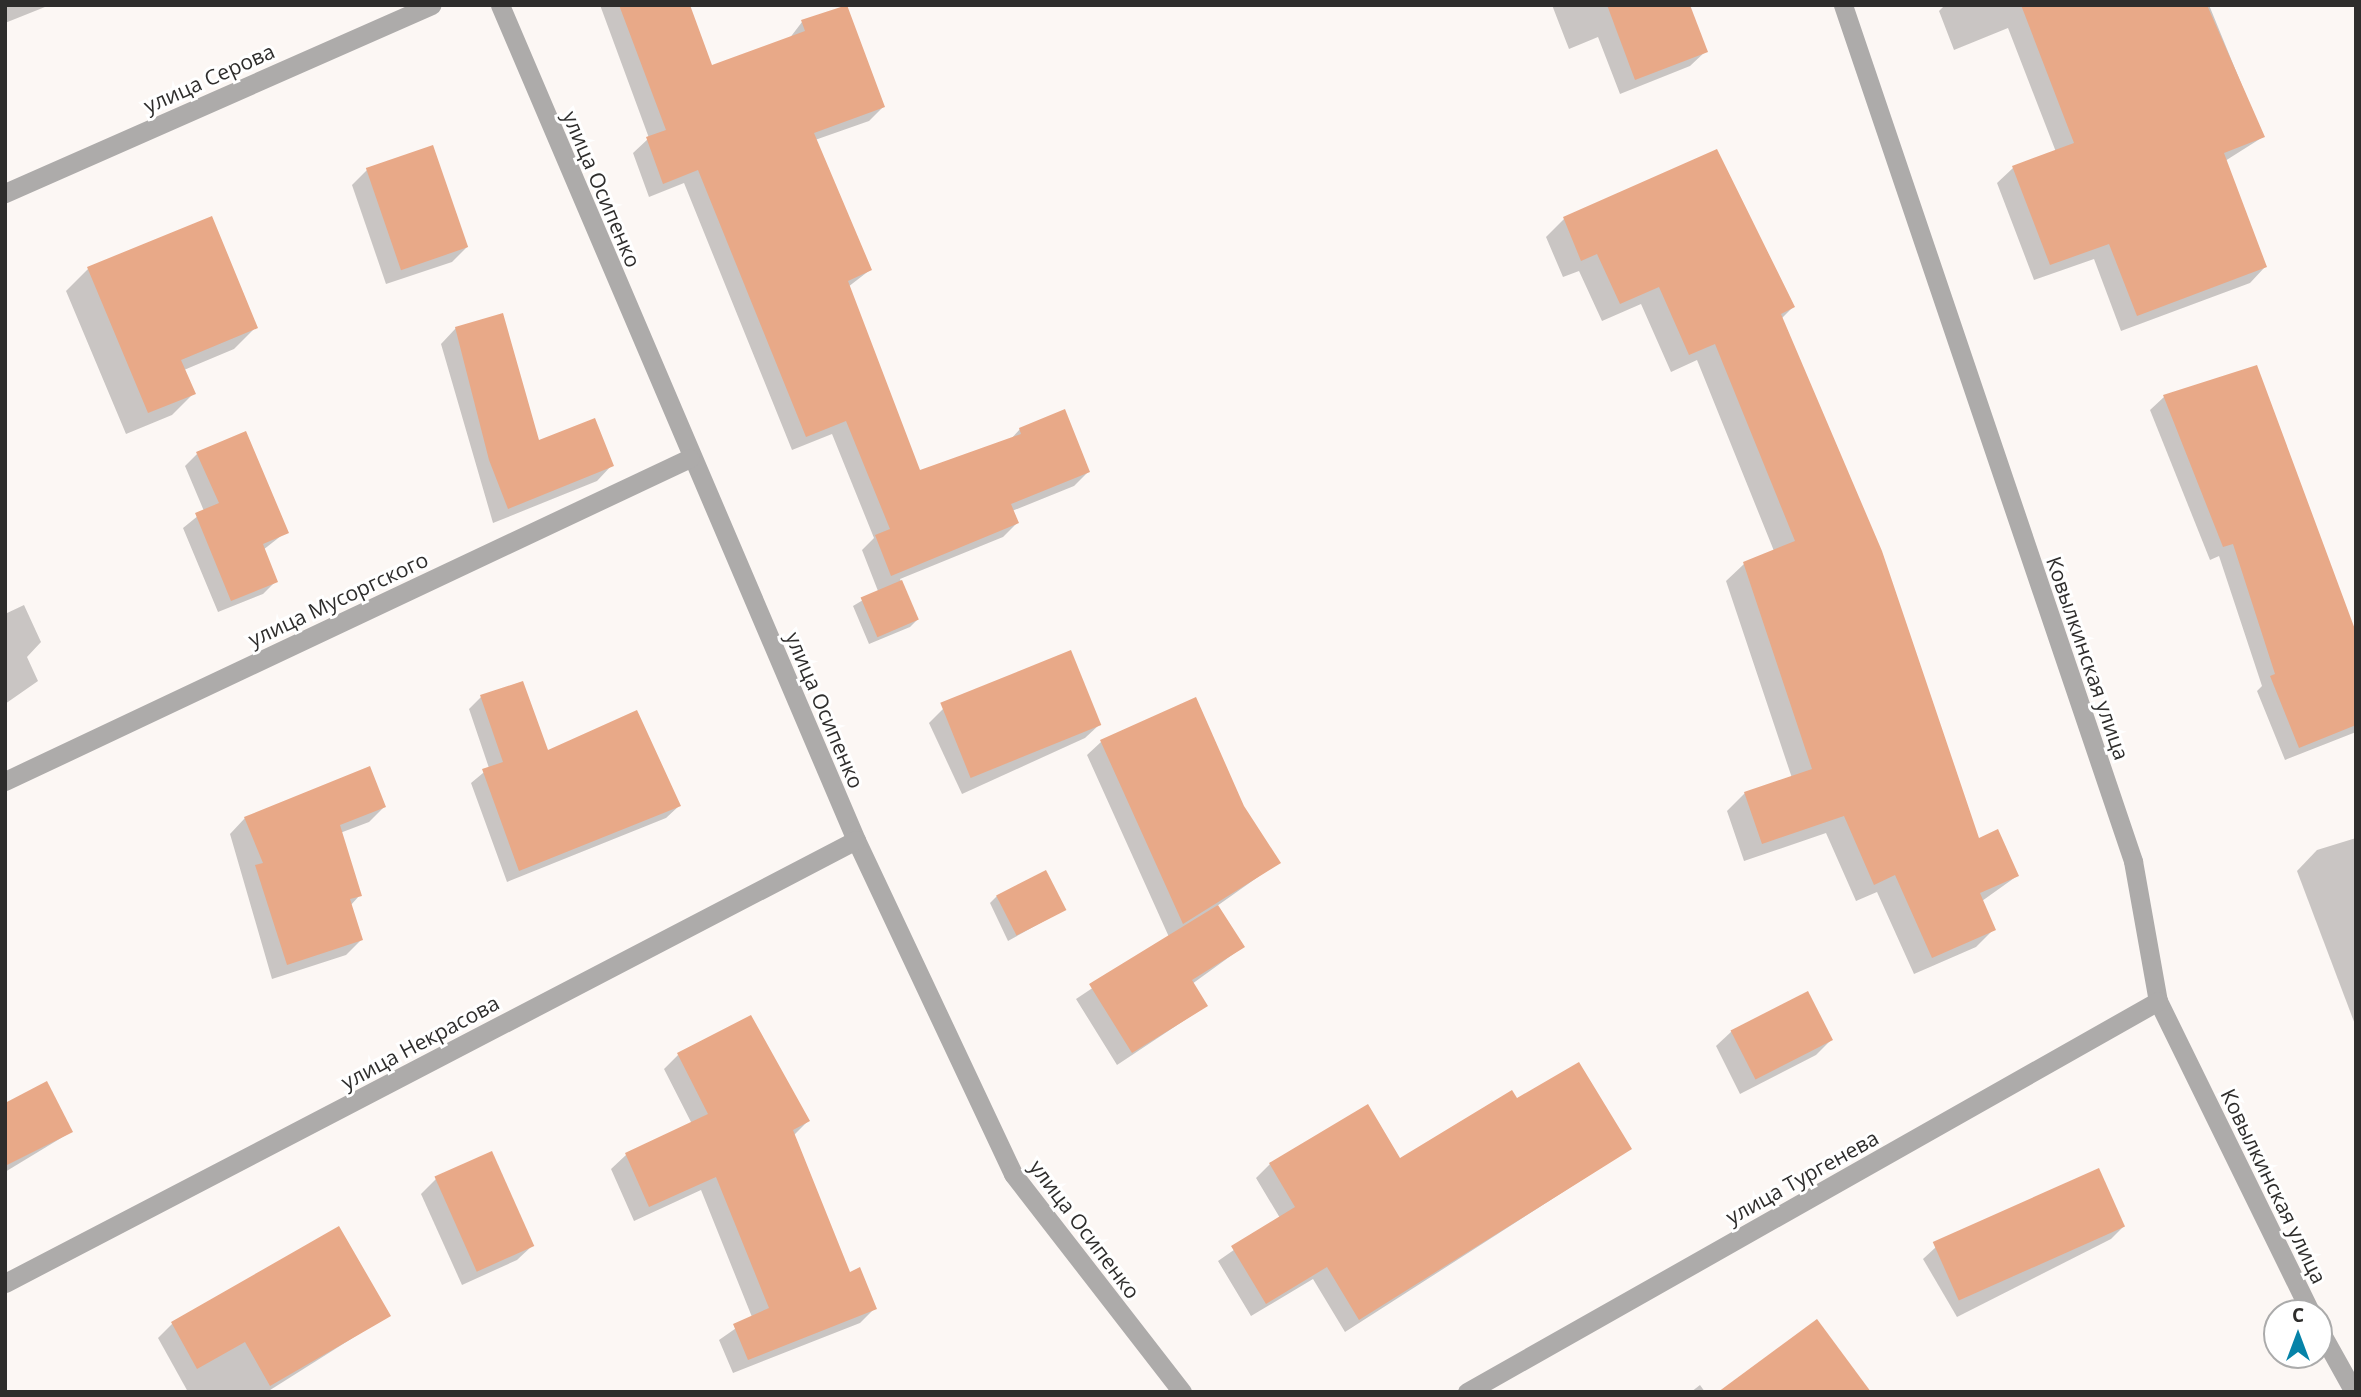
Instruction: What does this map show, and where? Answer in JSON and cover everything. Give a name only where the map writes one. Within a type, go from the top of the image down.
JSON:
[{"type":"street","name":"улица Серова","points":[[5,193],[431,5]]},
{"type":"street","name":"улица Осипенко","points":[[500,5],[690,458],[856,840],[1013,1174],[1182,1392]]},
{"type":"street","name":"Ковылкинская улица","points":[[1843,5],[2133,861],[2158,1001],[2304,1299]]},
{"type":"street","name":"улица Мусоргского","points":[[5,781],[690,458]]},
{"type":"street","name":"улица Некрасова","points":[[5,1283],[856,840]]},
{"type":"street","name":"улица Тургенева","points":[[1467,1392],[2158,1001]]},
{"type":"street","points":[[2333,1354],[2354,1392]]},
{"type":"building","points":[[619,5],[690,5],[712,65],[805,31],[801,20],[847,5],[885,107],[814,133],[872,270],[848,281],[920,470],[1021,434],[1019,428],[1065,409],[1090,472],[1011,504],[1019,523],[891,576],[875,535],[890,529],[846,421],[806,437],[698,170],[663,184],[646,137],[666,130]]},
{"type":"building","points":[[1607,5],[1690,5],[1708,52],[1635,80]]},
{"type":"building","points":[[2021,5],[2207,5],[2265,137],[2224,153],[2267,267],[2137,316],[2109,244],[2050,265],[2012,166],[2074,143]]},
{"type":"building","points":[[433,145],[468,247],[401,270],[366,168]]},
{"type":"building","points":[[1717,149],[1795,307],[1781,314],[1882,551],[1979,838],[1998,829],[2019,876],[1980,893],[1996,930],[1932,958],[1895,875],[1874,885],[1844,816],[1762,844],[1744,792],[1812,769],[1743,562],[1795,541],[1715,344],[1689,355],[1659,287],[1620,304],[1597,254],[1581,261],[1563,217]]},
{"type":"building","points":[[212,216],[258,328],[181,360],[196,394],[148,413],[87,267]]},
{"type":"building","points":[[503,313],[539,440],[595,418],[614,466],[508,509],[489,460],[455,327]]},
{"type":"building","points":[[2257,365],[2356,632],[2356,725],[2299,748],[2270,676],[2275,674],[2233,544],[2223,547],[2163,395]]},
{"type":"building","points":[[246,431],[289,533],[263,544],[278,582],[231,601],[195,513],[219,503],[196,452]]},
{"type":"building","points":[[902,580],[919,620],[877,637],[861,598]]},
{"type":"building","points":[[1071,650],[1101,725],[971,778],[940,703]]},
{"type":"building","points":[[523,681],[548,750],[637,710],[681,806],[519,871],[482,769],[503,762],[480,695]]},
{"type":"building","points":[[1196,697],[1244,806],[1281,863],[1183,924],[1100,740]]},
{"type":"building","points":[[370,766],[386,807],[340,825],[362,896],[350,899],[363,940],[287,965],[255,865],[263,863],[244,817]]},
{"type":"building","points":[[1046,870],[1066,910],[1017,936],[996,895]]},
{"type":"building","points":[[1218,905],[1245,947],[1192,980],[1208,1006],[1132,1053],[1089,984]]},
{"type":"building","points":[[1808,991],[1833,1040],[1755,1080],[1730,1030]]},
{"type":"building","points":[[751,1015],[810,1121],[793,1130],[850,1272],[860,1267],[877,1309],[748,1360],[733,1324],[769,1308],[716,1177],[649,1207],[625,1153],[708,1114],[677,1053]]},
{"type":"building","points":[[1579,1062],[1632,1149],[1359,1320],[1327,1267],[1266,1304],[1231,1246],[1295,1207],[1269,1163],[1368,1104],[1400,1158],[1512,1090],[1517,1098]]},
{"type":"building","points":[[47,1081],[73,1132],[5,1166],[5,1103]]},
{"type":"building","points":[[492,1151],[534,1246],[477,1272],[434,1177]]},
{"type":"building","points":[[2099,1168],[2125,1226],[1959,1300],[1933,1242]]},
{"type":"building","points":[[339,1226],[391,1316],[270,1386],[245,1342],[197,1369],[171,1322]]},
{"type":"building","points":[[1817,1319],[1871,1392],[1718,1392]]}]
